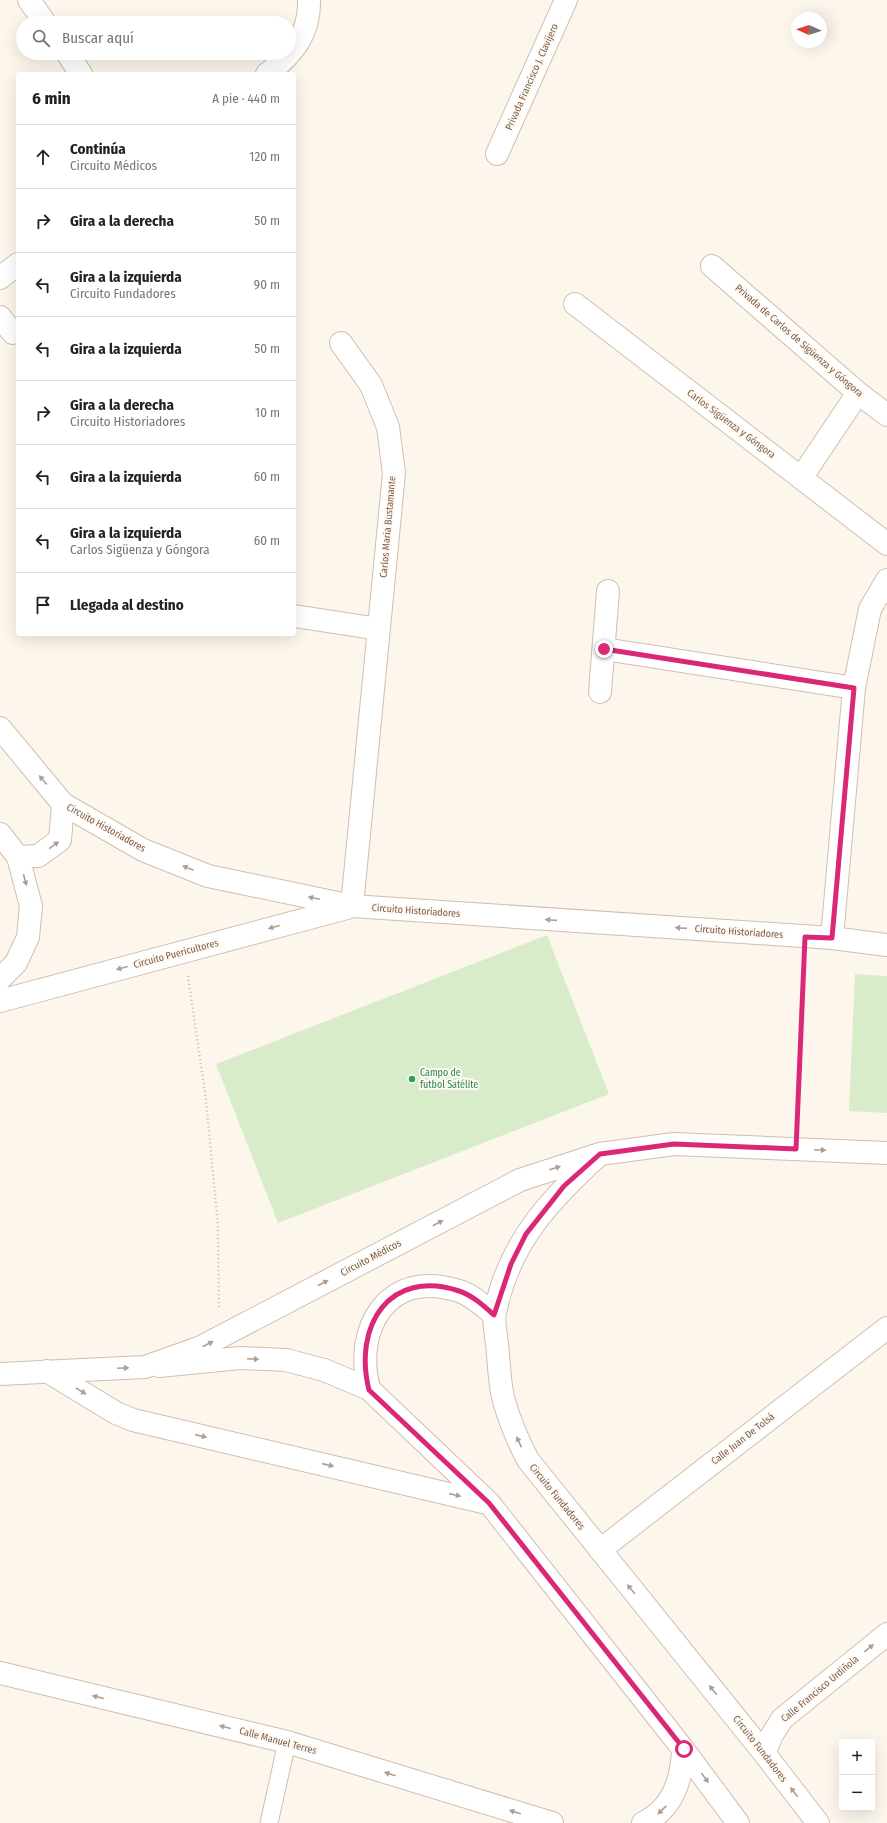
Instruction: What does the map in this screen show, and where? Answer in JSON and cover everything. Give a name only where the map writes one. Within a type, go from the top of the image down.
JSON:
[{"type":"street","points":[[29,0],[41,16]]},
{"type":"street","points":[[296,46],[302,38],[310,15],[310,0]]},
{"type":"street","name":"Privada Francisco J. Clavijero","points":[[497,154],[566,0]]},
{"type":"street","points":[[72,60],[80,72]]},
{"type":"street","points":[[270,72],[285,60]]},
{"type":"street","points":[[0,278],[16,266]]},
{"type":"street","name":"Privada de Carlos de Sigüenza y Góngora","points":[[712,266],[858,393],[887,415]]},
{"type":"street","name":"Carlos Sigüenza y Góngora","points":[[575,304],[887,544]]},
{"type":"street","name":"Carlos Maria Bustamante","points":[[341,343],[371,385],[388,427],[394,473],[352,906]]},
{"type":"street","points":[[801,478],[858,393]]},
{"type":"street","points":[[832,938],[854,688],[870,609],[887,580]]},
{"type":"street","points":[[600,692],[608,591]]},
{"type":"street","points":[[296,616],[379,629]]},
{"type":"street","points":[[604,649],[854,688]]},
{"type":"street","name":"Circuito Historiadores","points":[[0,728],[63,804],[143,850],[208,876],[352,906],[832,938],[887,945]]},
{"type":"street","points":[[18,857],[38,856],[60,840],[63,804]]},
{"type":"street","points":[[0,834],[18,857],[31,906],[28,937],[16,963],[0,979]]},
{"type":"street","name":"Circuito Puericultores","points":[[0,1000],[352,906]]},
{"type":"street","points":[[600,1154],[674,1144],[887,1153]]},
{"type":"street","name":"Circuito Médicos","points":[[145,1367],[201,1347],[220,1338],[520,1180],[600,1154]]},
{"type":"street","name":"Circuito Fundadores","points":[[600,1154],[564,1186],[526,1234],[511,1264],[494,1315],[503,1400],[514,1432],[528,1460],[764,1753],[818,1823]]},
{"type":"street","points":[[369,1390],[365,1373],[364,1356],[366,1339],[378,1312],[387,1301],[402,1292],[417,1287],[448,1288],[461,1291],[475,1299],[494,1315]]},
{"type":"street","name":"Calle Juan De Tolsá","points":[[600,1550],[887,1328]]},
{"type":"street","name":"Circuito Médicos","points":[[0,1374],[145,1367],[240,1358],[286,1360],[324,1370],[369,1390],[489,1503],[684,1749],[738,1823]]},
{"type":"street","points":[[47,1371],[116,1413],[133,1420],[489,1503]]},
{"type":"street","name":"Calle Francisco Urdiñola","points":[[764,1753],[772,1735],[782,1720],[887,1634]]},
{"type":"street","name":"Calle Manuel Terres","points":[[0,1673],[287,1742],[552,1823]]},
{"type":"street","points":[[269,1823],[287,1742]]},
{"type":"street","points":[[642,1823],[653,1818],[665,1808],[678,1784],[684,1749]]},
{"type":"path","points":[[796,1149],[805,937]]},
{"type":"path","points":[[183,952],[192,995],[208,1123],[218,1226],[220,1338]]},
{"type":"green space","name":"Campo de futbol Satélite","points":[[547,935],[609,1094],[278,1223],[216,1064]]},
{"type":"green space","points":[[855,974],[887,976],[887,1113],[849,1111]]},
{"type":"place","name":"Campo de futbol Satélite","points":[[412,1079]]},
{"type":"route","points":[[604,649],[854,688],[832,938],[805,937],[796,1149],[674,1144],[600,1154],[564,1186],[545,1208],[526,1234],[511,1264],[494,1315],[475,1299],[461,1291],[431,1286],[417,1287],[402,1292],[387,1301],[378,1312],[371,1326],[366,1339],[364,1356],[365,1373],[369,1390],[489,1503],[684,1749]]}]
